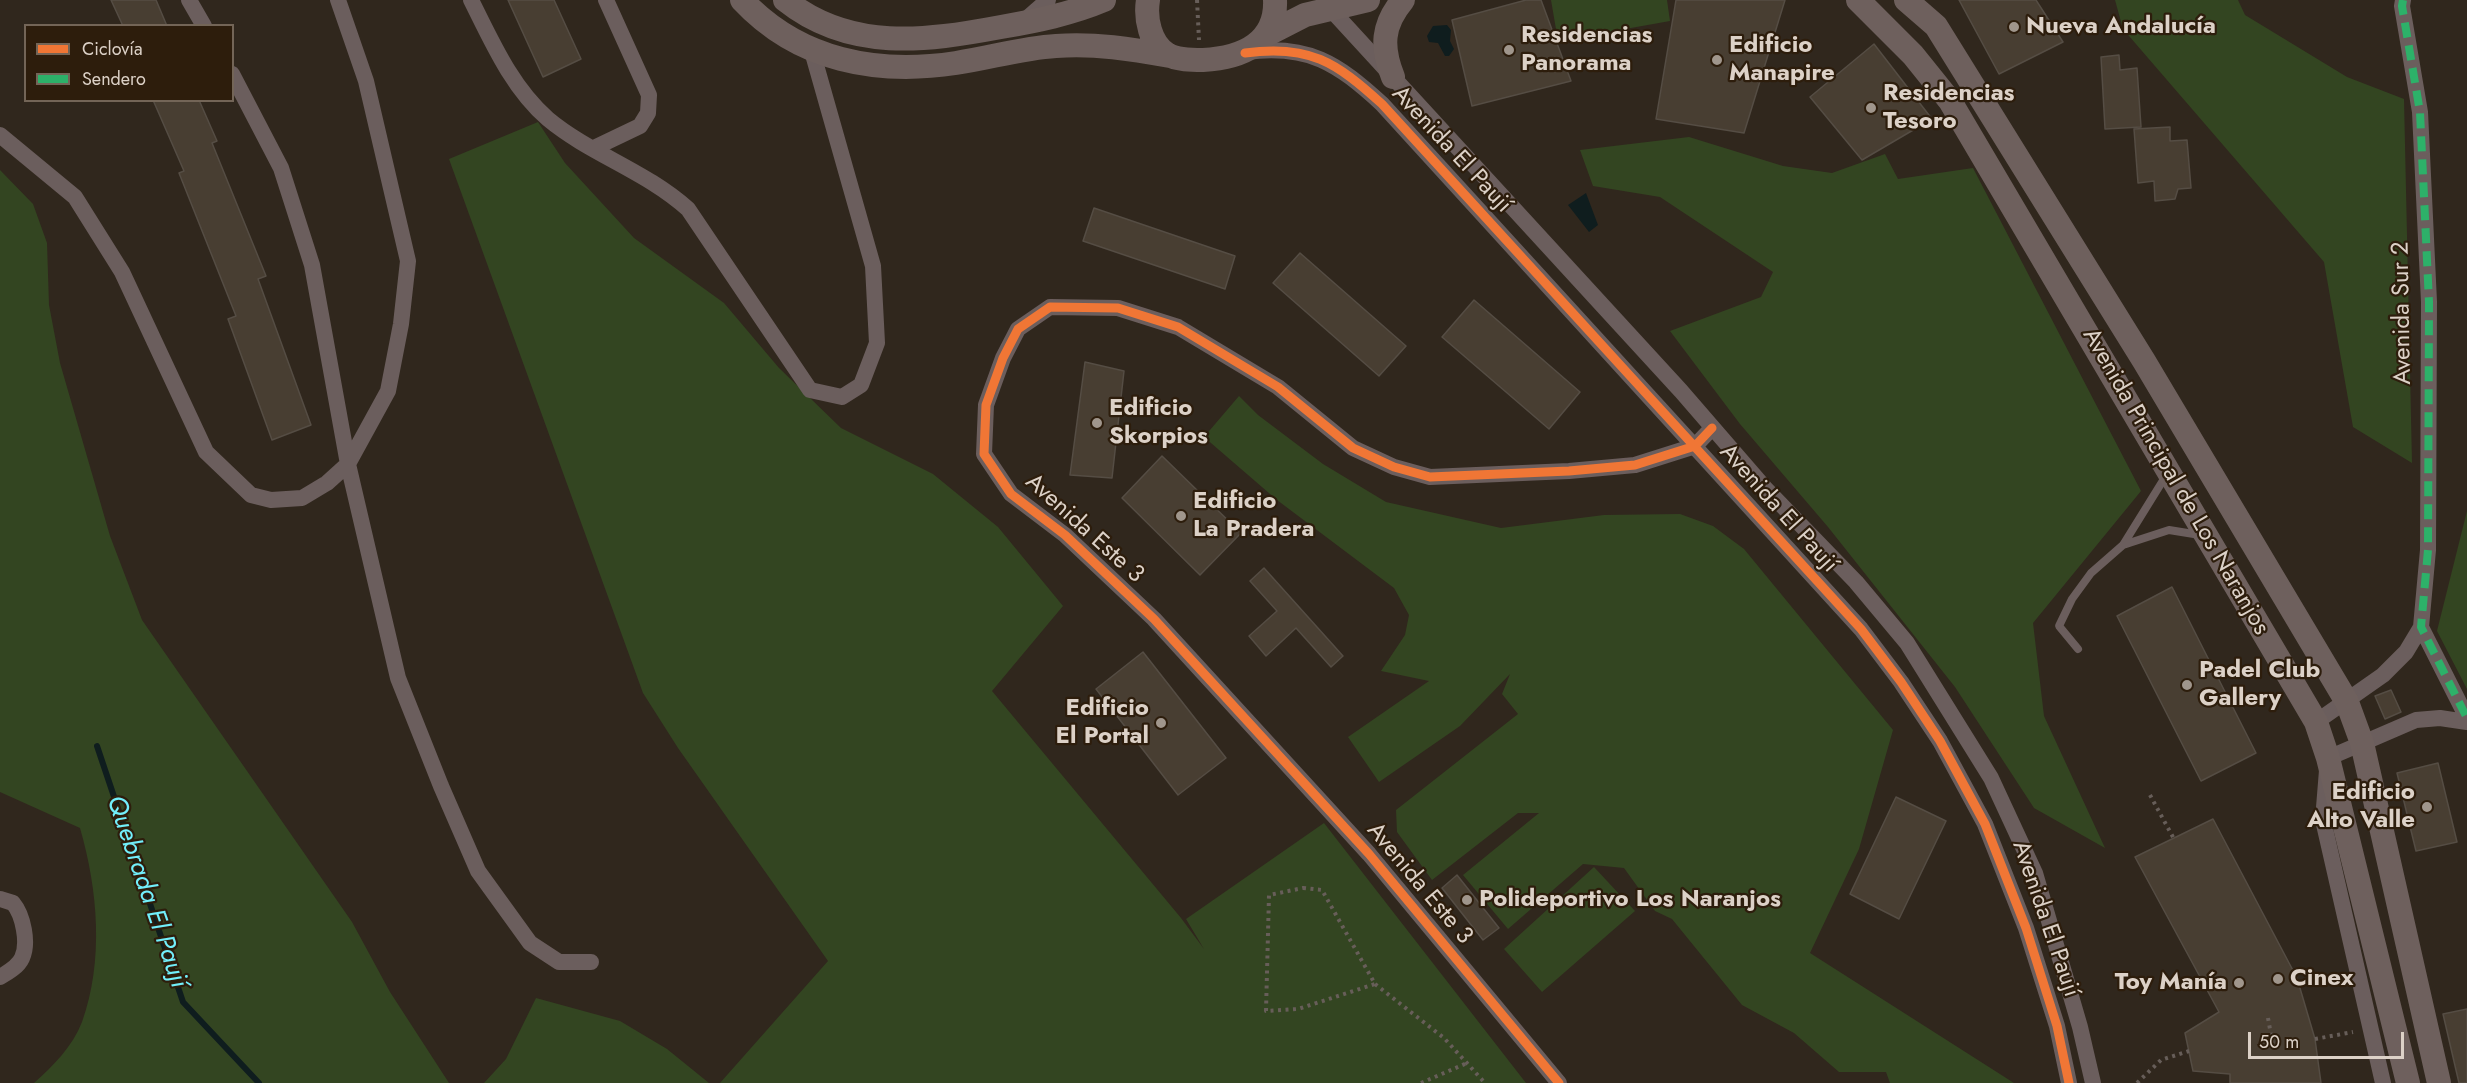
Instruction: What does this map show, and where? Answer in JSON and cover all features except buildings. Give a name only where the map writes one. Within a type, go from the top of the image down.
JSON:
[{"type":"main road","points":[[742,0],[790,40],[812,51],[859,65],[879,67],[940,65],[1030,49],[1075,45],[1204,60],[1245,53],[1266,35],[1326,5],[1368,0]]},
{"type":"main road","points":[[785,0],[809,7],[843,30],[900,41],[1020,24],[1104,0]]},
{"type":"main road","points":[[1148,0],[1150,31],[1155,41],[1170,56]]},
{"type":"main road","points":[[1266,35],[1273,23],[1275,0]]},
{"type":"main road","points":[[1393,76],[1386,60],[1384,38],[1386,28],[1403,0]]},
{"type":"main road","name":"Avenida Principal de Los Naranjos","points":[[1858,0],[1919,61],[1950,101],[2316,722],[2328,758],[2408,1083]]},
{"type":"main road","name":"Avenida Principal de Los Naranjos","points":[[1906,0],[1936,26],[2144,361],[2347,702],[2362,743],[2439,1083]]},
{"type":"street","points":[[189,0],[203,24]]},
{"type":"street","points":[[0,135],[75,197],[122,272],[206,452],[251,495],[271,500],[302,498],[327,483],[348,464],[388,391],[401,324],[408,261],[366,81],[338,0]]},
{"type":"street","points":[[471,0],[499,56],[523,93],[549,119],[667,190],[688,209],[810,390],[842,397],[861,385],[877,343],[873,266],[812,51]]},
{"type":"street","points":[[594,148],[640,126],[648,113],[649,95],[606,0]]},
{"type":"street","points":[[1020,24],[1048,0]]},
{"type":"street","name":"Avenida Sur 2","points":[[2316,722],[2383,675],[2406,652],[2421,627],[2428,550],[2429,302],[2420,112],[2402,6],[2403,0]]},
{"type":"street","name":"Avenida El Paují","points":[[1326,5],[1885,614],[1971,743],[1996,788],[2035,873],[2080,1027],[2093,1083]]},
{"type":"street","name":"Avenida El Paují","points":[[1245,53],[1273,50],[1303,52],[1336,65],[1382,104],[1695,446],[1882,656],[1955,767],[1985,824],[2016,900],[2056,1026],[2069,1083]]},
{"type":"street","points":[[234,78],[281,168],[312,265],[348,464],[398,678],[478,871],[530,943],[560,962],[591,962]]},
{"type":"street","name":"Avenida Este 3","points":[[1559,1083],[1369,854],[1154,619],[1065,535],[1011,494],[984,454],[986,405],[1003,358],[1018,329],[1050,307],[1118,308],[1178,327],[1278,387],[1353,448],[1394,467],[1430,477],[1569,471],[1635,465],[1695,446],[1712,428]]},
{"type":"street","points":[[2421,627],[2467,720]]},
{"type":"street","points":[[2383,1083],[2323,820],[2328,758],[2416,720],[2440,718],[2467,720]]},
{"type":"street","points":[[0,899],[13,903],[24,923],[22,958],[10,971],[0,977]]},
{"type":"lane","points":[[2078,650],[2059,626],[2072,599],[2091,573],[2123,545],[2168,473]]},
{"type":"lane","points":[[2123,545],[2169,530],[2183,530],[2205,536]]},
{"type":"path","points":[[1197,0],[1199,44]]},
{"type":"path","points":[[2150,795],[2174,839]]},
{"type":"path","points":[[1375,984],[1299,1009],[1266,1011],[1269,895],[1303,888],[1322,890],[1375,984],[1444,1038],[1485,1083]]},
{"type":"path","points":[[2268,1018],[2273,1046]]},
{"type":"path","points":[[2315,1039],[2354,1032]]},
{"type":"path","points":[[2137,1083],[2161,1060],[2189,1051]]},
{"type":"path","points":[[1421,1083],[1467,1063]]},
{"type":"green space","points":[[1551,0],[1667,0],[1670,21],[1558,41]]},
{"type":"green space","points":[[2115,0],[2238,0],[2245,15],[2347,77],[2404,99],[2412,463],[2353,427],[2324,262],[2123,29]]},
{"type":"green space","points":[[538,122],[565,163],[634,238],[724,303],[779,368],[841,428],[933,474],[998,527],[1063,606],[992,691],[1181,918],[1204,949],[1186,919],[1324,823],[1526,1083],[720,1083],[828,961],[678,748],[643,693],[449,159]]},
{"type":"green space","points":[[1689,137],[1783,166],[1832,173],[1885,154],[1898,179],[1973,168],[2141,491],[2033,623],[2044,716],[2105,848],[2034,808],[1955,687],[1828,527],[1740,424],[1670,331],[1761,297],[1773,272],[1660,197],[1593,186],[1580,150]]},
{"type":"green space","points":[[0,170],[33,204],[47,243],[49,305],[60,363],[110,536],[142,620],[352,922],[390,992],[449,1083],[34,1083],[68,1047],[82,1022],[94,975],[96,925],[91,876],[80,828],[0,792]]},
{"type":"green space","points":[[1239,396],[1258,415],[1323,464],[1386,502],[1501,528],[1604,515],[1680,514],[1713,526],[1744,549],[1893,730],[1859,849],[1810,953],[2014,1083],[1890,1083],[1886,1072],[1839,1072],[1794,1033],[1742,1005],[1672,919],[1655,911],[1624,868],[1583,864],[1508,929],[1463,875],[1539,813],[1518,813],[1432,880],[1397,832],[1396,810],[1518,714],[1502,694],[1510,674],[1460,726],[1379,782],[1348,737],[1429,681],[1381,671],[1405,635],[1409,615],[1394,588],[1277,500],[1204,437]]},
{"type":"green space","points":[[2467,511],[2467,689],[2437,631]]},
{"type":"green space","points":[[1594,867],[1635,911],[1542,992],[1504,949]]},
{"type":"green space","points":[[536,998],[620,1021],[667,1049],[709,1083],[484,1083],[506,1059]]},
{"type":"shaded area","points":[[1447,25],[1451,30],[1450,41],[1454,49],[1449,56],[1445,56],[1438,43],[1429,42],[1427,36],[1433,26]]},
{"type":"shaded area","points":[[1586,193],[1598,225],[1589,232],[1568,205]]},
{"type":"waterway","name":"Quebrada El Paují","points":[[97,746],[183,1002],[259,1083]]},
{"type":"marked path","points":[[2403,0],[2402,6],[2420,112],[2429,302],[2428,550],[2421,627],[2467,718]]},
{"type":"cycle path","points":[[1245,53],[1287,51],[1304,54],[1335,67],[1366,89],[1861,629],[1901,682],[1940,741],[1985,824],[2026,928],[2057,1026],[2069,1083]]},
{"type":"cycle path","points":[[1559,1083],[1369,854],[1154,619],[1065,535],[1011,494],[984,454],[986,405],[1003,358],[1018,329],[1050,307],[1118,308],[1178,327],[1278,387],[1353,448],[1394,467],[1430,477],[1569,471],[1635,465],[1695,446],[1712,428]]},
{"type":"place","name":"Nueva Andalucía","points":[[2014,27]]},
{"type":"place","name":"Residencias Panorama","points":[[1509,50]]},
{"type":"place","name":"Edificio Manapire","points":[[1717,60]]},
{"type":"place","name":"Residencias Tesoro","points":[[1871,108]]},
{"type":"place","name":"Edificio Skorpios","points":[[1097,423]]},
{"type":"place","name":"Edificio La Pradera","points":[[1181,516]]},
{"type":"place","name":"Padel Club Gallery","points":[[2187,685]]},
{"type":"place","name":"Edificio El Portal","points":[[1161,723]]},
{"type":"place","name":"Edificio Alto Valle","points":[[2427,807]]},
{"type":"place","name":"Polideportivo Los Naranjos","points":[[1467,900]]},
{"type":"place","name":"Cinex","points":[[2278,979]]},
{"type":"place","name":"Toy Manía","points":[[2239,983]]}]
